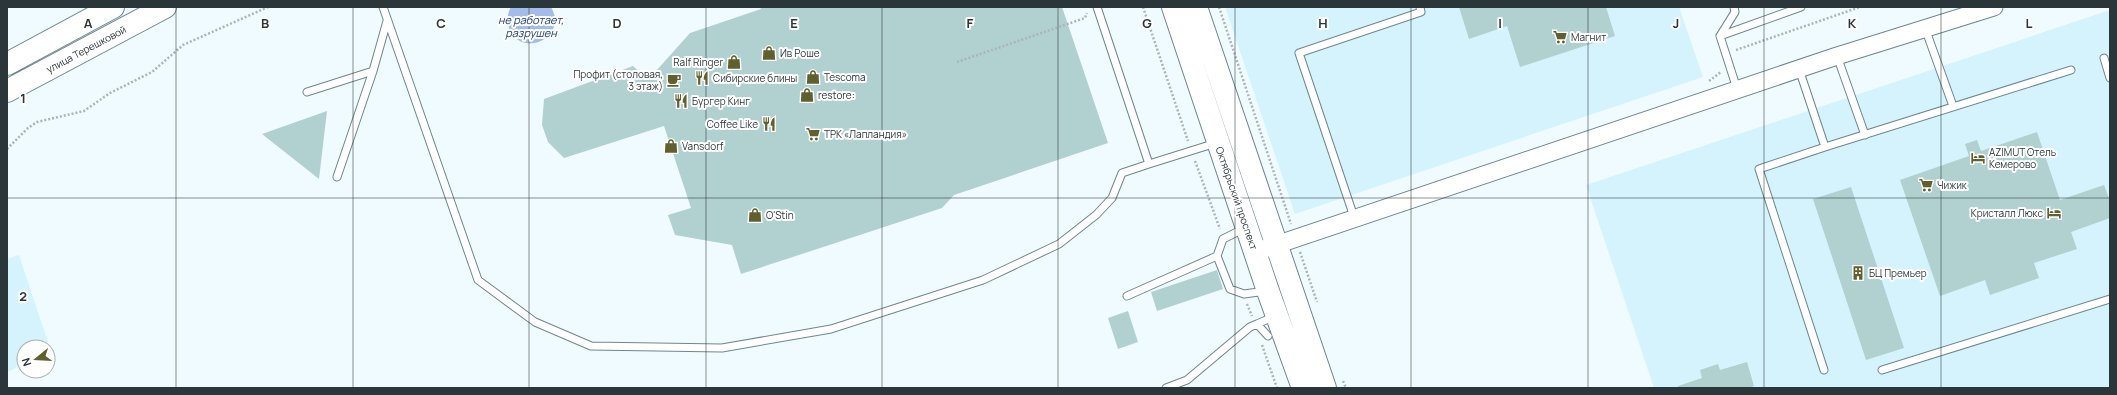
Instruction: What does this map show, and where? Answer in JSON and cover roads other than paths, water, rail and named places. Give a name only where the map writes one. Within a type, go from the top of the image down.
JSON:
[{"type":"main road","points":[[7,64],[113,7]]},
{"type":"main road","name":"улица Терешковой","points":[[7,91],[165,7]]},
{"type":"main road","name":"Октябрьский проспект","points":[[1173,7],[1229,139],[1286,241],[1325,388]]},
{"type":"main road","name":"Октябрьский проспект","points":[[1196,7],[1229,139],[1247,226],[1268,291],[1303,388]]},
{"type":"street","points":[[1255,252],[1354,217],[1737,89],[1991,7]]},
{"type":"lane","points":[[383,7],[478,280],[534,322],[592,346],[730,346],[832,328],[983,280],[1059,244],[1096,215],[1112,198],[1122,172],[1229,139]]},
{"type":"lane","points":[[1097,7],[1149,164]]},
{"type":"lane","points":[[1354,217],[1299,53],[1421,12],[1420,7]]},
{"type":"lane","points":[[1734,7],[1735,12],[1720,36],[1737,89]]},
{"type":"lane","points":[[1720,36],[1801,7]]},
{"type":"lane","points":[[337,177],[388,20]]},
{"type":"lane","points":[[1925,28],[1953,106]]},
{"type":"lane","points":[[1837,56],[1865,135]]},
{"type":"lane","points":[[2104,58],[2110,78]]},
{"type":"lane","points":[[1799,69],[1825,147]]},
{"type":"lane","points":[[1824,370],[1759,169],[1953,106],[2071,70]]},
{"type":"lane","points":[[307,92],[372,71]]},
{"type":"lane","points":[[1247,226],[1223,239],[1217,256],[1230,289],[1244,294],[1268,291]]},
{"type":"lane","points":[[1127,296],[1217,256]]},
{"type":"lane","points":[[1882,370],[2110,299]]},
{"type":"lane","points":[[1166,388],[1187,380],[1250,327],[1277,315]]},
{"type":"lane","points":[[1256,325],[1268,336]]},
{"type":"water","name":"не работает, разрушен","points":[[511,7],[551,7],[555,18],[554,27],[549,35],[541,41],[532,43],[523,42],[515,38],[509,28],[508,17]]},
{"type":"place","name":"Магнит","points":[[1560,37]]},
{"type":"place","name":"Ив Роше","points":[[769,53]]},
{"type":"place","name":"Ralf Ringer","points":[[734,62]]},
{"type":"place","name":"Tescoma","points":[[813,77]]},
{"type":"place","name":"Сибирские блины","points":[[702,78]]},
{"type":"place","name":"Профит (столовая, 3 этаж)","points":[[674,80]]},
{"type":"place","name":"restore:","points":[[807,95]]},
{"type":"place","name":"Бургер Кинг","points":[[681,101]]},
{"type":"place","name":"Coffee Like","points":[[769,124]]},
{"type":"place","name":"ТРК «Лапландия»","points":[[813,134]]},
{"type":"place","name":"Vansdorf","points":[[671,146]]},
{"type":"place","name":"AZIMUT Отель Кемерово","points":[[1978,158]]},
{"type":"place","name":"Чижик","points":[[1926,185]]},
{"type":"place","name":"Кристалл Люкс","points":[[2054,213]]},
{"type":"place","name":"O'Stin","points":[[755,215]]},
{"type":"place","name":"БЦ Премьер","points":[[1858,273]]}]
